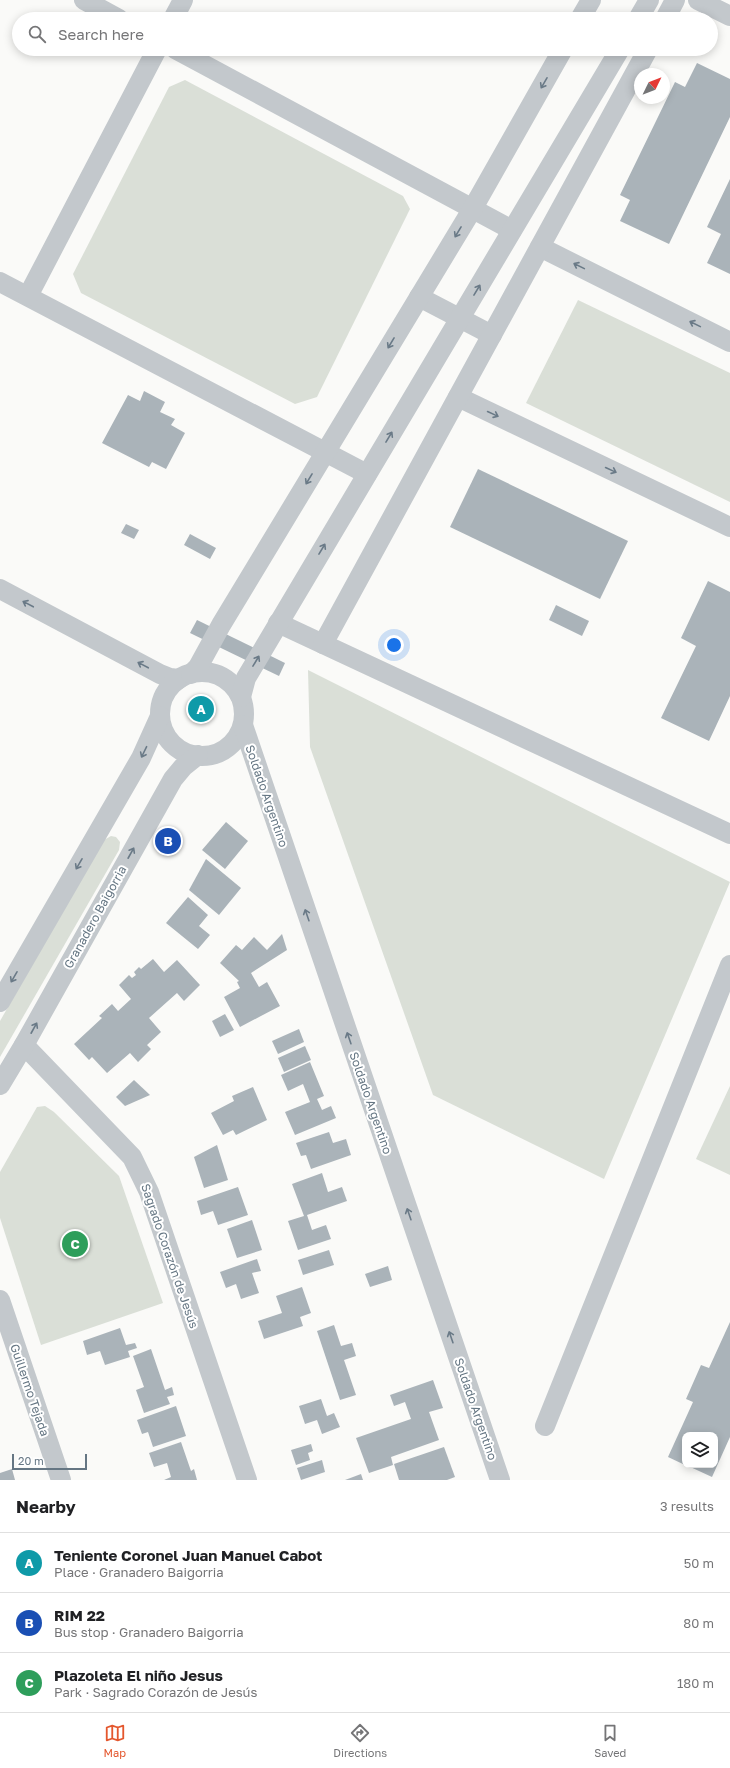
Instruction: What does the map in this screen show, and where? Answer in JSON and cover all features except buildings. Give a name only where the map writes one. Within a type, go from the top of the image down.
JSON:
[{"type":"street","points":[[84,0],[106,12]]},
{"type":"street","points":[[176,12],[182,0]]},
{"type":"street","points":[[584,12],[591,0]]},
{"type":"street","points":[[642,12],[649,0]]},
{"type":"street","points":[[669,12],[675,0]]},
{"type":"street","points":[[698,0],[730,16]]},
{"type":"street","points":[[28,296],[153,56]]},
{"type":"street","points":[[188,56],[512,230]]},
{"type":"street","points":[[0,1002],[141,758],[160,716],[162,702],[169,689],[198,667],[221,625],[472,208],[559,56]]},
{"type":"street","points":[[241,696],[246,678],[278,623],[616,56]]},
{"type":"street","points":[[323,644],[644,56]]},
{"type":"street","points":[[540,247],[730,342]]},
{"type":"street","points":[[0,282],[367,474]]},
{"type":"street","points":[[419,297],[492,335]]},
{"type":"street","points":[[458,397],[730,526]]},
{"type":"street","points":[[0,589],[170,678],[207,672],[221,676],[233,685],[241,696],[244,711],[243,726]]},
{"type":"street","points":[[278,623],[730,834]]},
{"type":"street","name":"Granadero Baigorria","points":[[160,716],[164,730],[172,743],[184,751],[198,755],[212,754],[226,749],[236,738],[243,726]]},
{"type":"street","name":"Soldado Argentino","points":[[243,726],[500,1480]]},
{"type":"street","name":"Granadero Baigorria","points":[[0,1085],[24,1045],[173,779],[183,766],[198,755]]},
{"type":"street","points":[[545,1426],[730,965]]},
{"type":"street","name":"Sagrado Corazón de Jesús","points":[[24,1045],[132,1158],[149,1192],[247,1480]]},
{"type":"street","name":"Guillermo Tejada","points":[[0,1300],[61,1480]]},
{"type":"shaded area","points":[[185,80],[403,196],[410,209],[317,397],[295,404],[81,293],[73,274],[169,87]]},
{"type":"shaded area","points":[[578,300],[730,373],[730,502],[526,403]]},
{"type":"shaded area","points":[[308,670],[730,882],[604,1179],[433,1095],[310,747]]},
{"type":"shaded area","points":[[111,836],[116,837],[120,842],[119,850],[0,1057],[0,1021],[104,840]]},
{"type":"shaded area","points":[[730,1086],[730,1175],[696,1159]]},
{"type":"shaded area","points":[[45,1106],[54,1112],[119,1176],[163,1303],[41,1345],[0,1218],[0,1172],[37,1107]]},
{"type":"place","name":"Teniente Coronel Juan Manuel Cabot","points":[[201,709]]},
{"type":"place","name":"RIM 22","points":[[168,841]]},
{"type":"place","name":"Plazoleta El niño Jesus","points":[[75,1244]]}]
